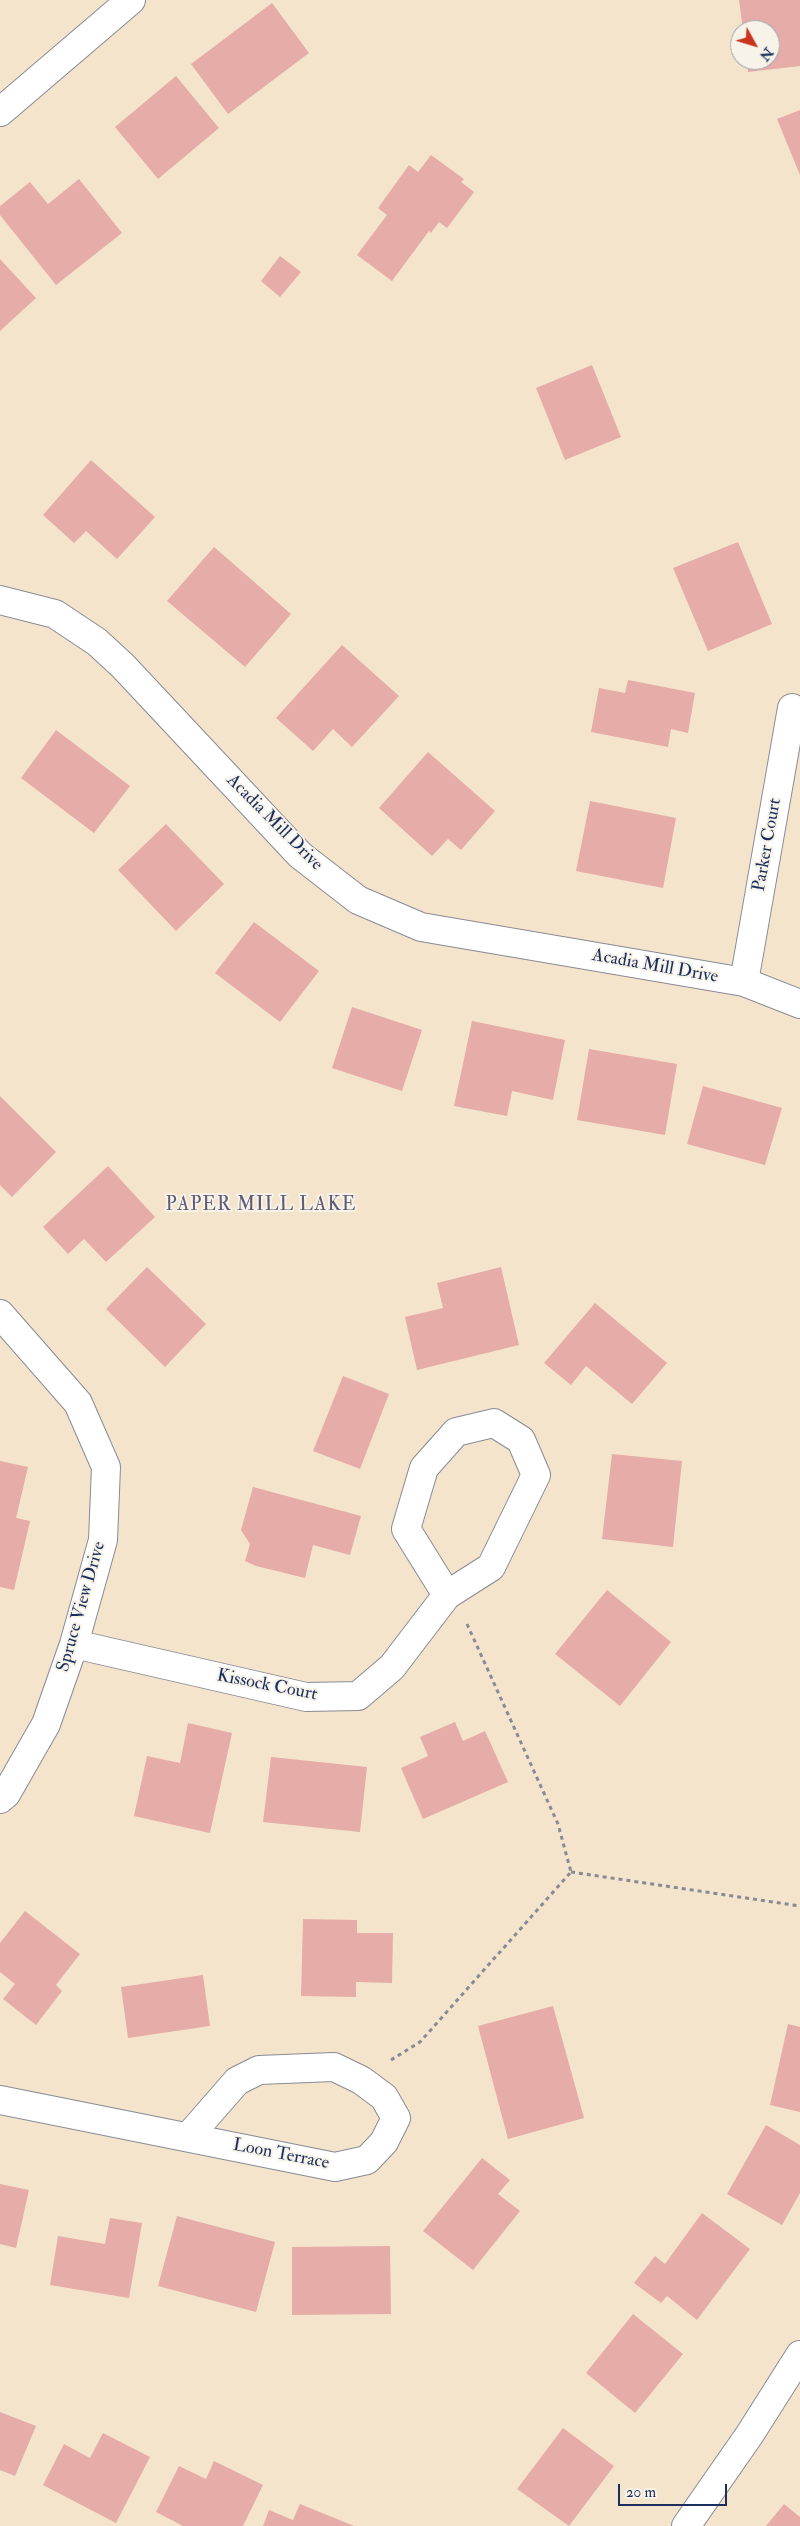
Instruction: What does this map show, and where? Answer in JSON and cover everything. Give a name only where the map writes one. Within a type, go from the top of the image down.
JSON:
[{"type":"street","points":[[0,112],[131,0]]},
{"type":"street","name":"Acadia Mill Drive","points":[[0,600],[55,614],[97,642],[123,666],[300,855],[358,900],[421,927],[744,982],[800,1004]]},
{"type":"street","name":"Parker Court","points":[[744,982],[792,708]]},
{"type":"street","name":"Spruce View Drive","points":[[0,1314],[78,1403],[106,1467],[103,1540],[74,1644],[46,1724],[6,1794],[0,1799]]},
{"type":"street","name":"Kissock Court","points":[[74,1644],[306,1697],[358,1696],[392,1666],[447,1595],[491,1568],[536,1475],[521,1440],[494,1423],[456,1432],[424,1468],[406,1529],[447,1595]]},
{"type":"street","name":"Loon Terrace","points":[[0,2100],[189,2136],[336,2167],[367,2160],[384,2142],[396,2118],[384,2097],[361,2080],[334,2067],[259,2070],[237,2081],[189,2136]]},
{"type":"street","points":[[686,2526],[750,2434],[800,2355]]},
{"type":"path","points":[[447,1595],[465,1620],[558,1824],[571,1872]]},
{"type":"path","points":[[571,1872],[800,1906]]},
{"type":"path","points":[[361,2080],[420,2042],[571,1872]]},
{"type":"building","points":[[739,0],[800,0],[800,66],[780,68],[780,20],[742,20]]},
{"type":"building","points":[[272,3],[309,53],[228,114],[191,64]]},
{"type":"building","points":[[748,70],[765,70],[748,72]]},
{"type":"building","points":[[176,76],[219,128],[158,179],[115,127]]},
{"type":"building","points":[[800,110],[800,175],[777,119]]},
{"type":"building","points":[[431,155],[464,179],[461,182],[474,192],[447,228],[439,222],[431,233],[429,231],[392,281],[357,255],[387,215],[378,208],[409,165],[418,172]]},
{"type":"building","points":[[79,179],[122,233],[56,285],[0,215],[0,206],[30,182],[48,204]]},
{"type":"building","points":[[280,256],[301,272],[280,297],[261,281]]},
{"type":"building","points":[[0,259],[36,298],[0,331]]},
{"type":"building","points":[[592,365],[621,437],[565,460],[536,388]]},
{"type":"building","points":[[91,460],[155,517],[117,559],[86,531],[74,543],[43,515]]},
{"type":"building","points":[[738,542],[772,624],[708,651],[673,568]]},
{"type":"building","points":[[214,547],[291,614],[245,667],[167,601]]},
{"type":"building","points":[[342,645],[399,696],[352,747],[333,729],[313,751],[276,718]]},
{"type":"building","points":[[628,680],[695,693],[688,733],[671,729],[668,747],[591,732],[599,688],[625,693]]},
{"type":"building","points":[[56,730],[130,786],[94,833],[21,778]]},
{"type":"building","points":[[428,752],[495,811],[461,850],[448,839],[432,856],[379,808]]},
{"type":"building","points":[[590,801],[676,818],[663,888],[576,871]]},
{"type":"building","points":[[166,824],[224,884],[176,931],[118,870]]},
{"type":"building","points":[[254,922],[319,971],[280,1022],[215,973]]},
{"type":"building","points":[[352,1007],[422,1030],[402,1091],[332,1068]]},
{"type":"building","points":[[472,1021],[565,1040],[553,1100],[512,1091],[507,1116],[454,1106]]},
{"type":"building","points":[[589,1049],[677,1064],[665,1135],[577,1120]]},
{"type":"building","points":[[703,1086],[782,1108],[765,1165],[687,1144]]},
{"type":"building","points":[[0,1096],[56,1152],[12,1197],[0,1185]]},
{"type":"building","points":[[108,1166],[155,1217],[106,1262],[84,1239],[68,1254],[43,1227]]},
{"type":"building","points":[[147,1267],[206,1324],[165,1367],[106,1309]]},
{"type":"building","points":[[501,1267],[519,1345],[417,1370],[405,1317],[443,1308],[437,1283]]},
{"type":"building","points":[[595,1303],[667,1363],[632,1404],[586,1366],[571,1385],[544,1363]]},
{"type":"building","points":[[343,1376],[389,1394],[360,1469],[313,1451]]},
{"type":"building","points":[[612,1454],[682,1461],[673,1547],[602,1539]]},
{"type":"building","points":[[0,1461],[28,1467],[16,1518],[30,1521],[14,1590],[0,1587]]},
{"type":"building","points":[[253,1487],[361,1516],[350,1555],[313,1545],[305,1578],[256,1566],[245,1561],[250,1544],[241,1530]]},
{"type":"building","points":[[607,1590],[671,1642],[620,1706],[555,1654]]},
{"type":"building","points":[[455,1722],[463,1741],[485,1731],[508,1782],[423,1819],[401,1768],[428,1756],[420,1737]]},
{"type":"building","points":[[188,1723],[232,1733],[210,1833],[134,1816],[147,1756],[180,1763]]},
{"type":"building","points":[[271,1757],[367,1767],[360,1832],[263,1822]]},
{"type":"building","points":[[25,1911],[80,1954],[56,1985],[62,1991],[36,2025],[3,1999],[15,1984],[0,1972],[0,1943]]},
{"type":"building","points":[[303,1919],[357,1920],[357,1933],[393,1933],[392,1983],[356,1982],[356,1997],[301,1996]]},
{"type":"building","points":[[203,1975],[210,2026],[128,2038],[121,1987]]},
{"type":"building","points":[[553,2006],[584,2118],[508,2139],[478,2026]]},
{"type":"building","points":[[788,2024],[800,2027],[800,2112],[770,2105]]},
{"type":"building","points":[[766,2125],[800,2145],[800,2193],[782,2225],[727,2194]]},
{"type":"building","points":[[482,2158],[510,2180],[498,2194],[520,2211],[473,2270],[423,2231]]},
{"type":"building","points":[[0,2184],[29,2190],[16,2248],[0,2244]]},
{"type":"building","points":[[702,2213],[750,2249],[697,2320],[667,2296],[661,2303],[634,2283],[655,2256],[665,2264]]},
{"type":"building","points":[[177,2216],[275,2242],[256,2312],[158,2286]]},
{"type":"building","points":[[110,2218],[142,2223],[129,2298],[50,2285],[58,2236],[105,2244]]},
{"type":"building","points":[[390,2246],[391,2314],[292,2315],[292,2247]]},
{"type":"building","points":[[633,2314],[683,2354],[635,2413],[586,2373]]},
{"type":"building","points":[[0,2412],[36,2426],[15,2476],[0,2470]]},
{"type":"building","points":[[563,2428],[614,2466],[569,2526],[517,2489]]},
{"type":"building","points":[[103,2433],[150,2457],[116,2523],[43,2485],[64,2444],[90,2458]]},
{"type":"building","points":[[214,2461],[263,2485],[243,2526],[183,2526],[156,2512],[179,2466],[206,2479]]},
{"type":"building","points":[[300,2504],[354,2526],[263,2526],[269,2510],[293,2520]]},
{"type":"building","points":[[784,2504],[800,2517],[800,2526],[766,2526]]},
{"type":"district","name":"PAPER MILL LAKE","points":[[261,1206]]}]
